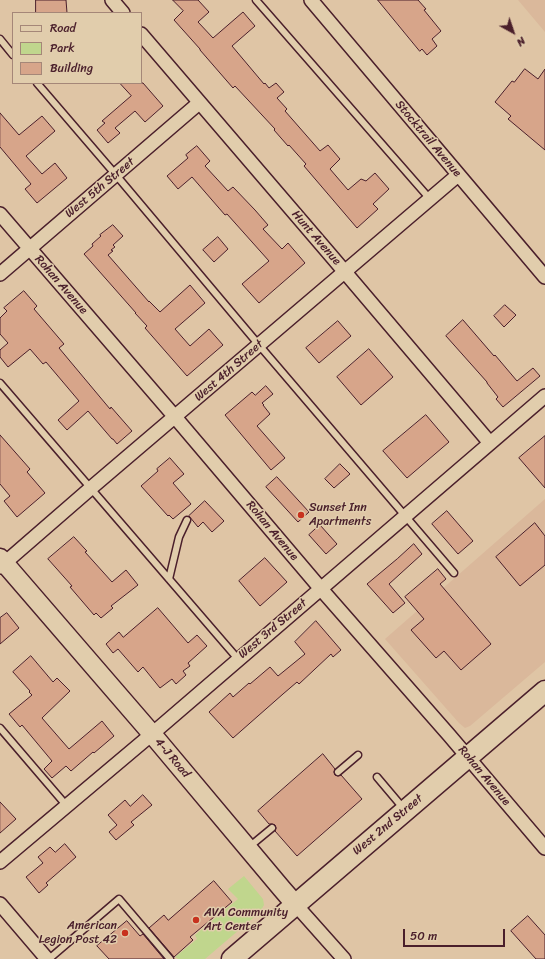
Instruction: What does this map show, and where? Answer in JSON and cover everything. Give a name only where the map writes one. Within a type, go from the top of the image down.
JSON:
[{"type":"main road","name":"4-J Road","points":[[2,563],[152,734],[295,904]]},
{"type":"main road","name":"West 2nd Street","points":[[232,959],[545,691]]},
{"type":"street","points":[[112,0],[122,12]]},
{"type":"street","name":"Stocktrail Avenue","points":[[311,0],[545,277]]},
{"type":"street","name":"Hunt Avenue","points":[[142,35],[490,443]]},
{"type":"street","name":"West 5th Street","points":[[0,274],[199,103]]},
{"type":"street","name":"West 4th Street","points":[[2,563],[458,175]]},
{"type":"street","name":"Rohan Avenue","points":[[0,214],[545,848]]},
{"type":"street","name":"West 3rd Street","points":[[0,862],[152,734],[545,396]]},
{"type":"street","points":[[0,904],[48,959]]},
{"type":"street","name":"4-J Road","points":[[295,904],[344,959]]},
{"type":"lane","points":[[256,0],[430,199]]},
{"type":"lane","points":[[0,39],[12,54]]},
{"type":"lane","points":[[38,84],[454,573]]},
{"type":"lane","points":[[0,383],[238,659]]},
{"type":"lane","points":[[169,579],[179,537],[187,520]]},
{"type":"lane","points":[[0,728],[66,805]]},
{"type":"lane","points":[[338,772],[358,755]]},
{"type":"lane","points":[[377,777],[405,810]]},
{"type":"lane","points":[[248,848],[272,828]]},
{"type":"lane","points":[[48,959],[119,899],[170,959]]},
{"type":"shaded area","points":[[518,0],[545,0],[545,32]]},
{"type":"shaded area","points":[[545,499],[545,662],[470,726],[465,728],[385,639]]},
{"type":"green space","points":[[244,876],[263,899],[264,905],[260,912],[205,959],[178,959],[175,957],[197,939],[195,935],[238,899],[228,889]]},
{"type":"building","points":[[36,0],[66,0],[67,12],[36,12]]},
{"type":"building","points":[[173,0],[198,0],[209,12],[198,22],[213,38],[243,12],[255,26],[232,46],[264,84],[265,83],[269,88],[276,83],[284,92],[277,98],[287,109],[285,111],[320,151],[328,145],[340,159],[330,169],[348,190],[361,179],[366,181],[375,173],[389,189],[373,204],[378,209],[357,228],[304,166],[306,164],[235,86],[233,88],[174,20],[183,11]]},
{"type":"building","points":[[378,0],[418,0],[441,31],[432,39],[437,46],[427,55],[422,49],[420,51]]},
{"type":"building","points":[[525,69],[538,79],[545,69],[545,150],[508,119],[511,116],[495,102],[512,81],[514,82]]},
{"type":"building","points":[[143,83],[163,106],[145,122],[135,111],[115,128],[120,133],[108,143],[97,130],[105,123],[102,121],[131,96],[121,84]]},
{"type":"building","points":[[0,113],[19,135],[42,116],[55,131],[26,156],[42,174],[55,163],[67,178],[37,203],[25,189],[31,184],[0,147]]},
{"type":"building","points":[[197,146],[210,161],[205,166],[228,191],[233,187],[268,225],[263,229],[282,249],[288,243],[305,263],[259,303],[242,284],[269,261],[227,214],[225,215],[192,177],[178,189],[167,176],[188,158],[186,155]]},
{"type":"building","points":[[113,225],[123,236],[113,245],[115,247],[111,250],[113,251],[108,255],[149,302],[160,312],[190,285],[205,303],[175,329],[190,346],[209,329],[223,345],[187,376],[145,328],[147,326],[84,254],[93,246],[92,244],[101,236],[100,235]]},
{"type":"building","points":[[218,237],[228,249],[214,262],[203,250]]},
{"type":"building","points":[[24,291],[37,306],[34,309],[64,344],[59,348],[110,409],[111,407],[132,431],[117,444],[88,411],[67,430],[58,420],[79,401],[46,362],[43,364],[30,349],[8,367],[0,357],[0,350],[8,343],[0,334],[0,318],[7,311],[4,308]]},
{"type":"building","points":[[505,305],[516,315],[504,327],[494,316]]},
{"type":"building","points":[[463,320],[517,381],[533,368],[540,376],[503,407],[496,399],[498,397],[487,382],[446,336]]},
{"type":"building","points":[[338,321],[351,336],[319,363],[306,348]]},
{"type":"building","points":[[369,349],[393,377],[361,405],[337,377]]},
{"type":"building","points":[[266,386],[273,394],[262,403],[270,414],[257,426],[285,458],[271,470],[225,415],[252,392],[255,395]]},
{"type":"building","points":[[426,415],[449,442],[407,478],[383,451]]},
{"type":"building","points":[[0,435],[30,469],[27,472],[45,493],[17,517],[4,501],[10,496],[0,484]]},
{"type":"building","points":[[545,436],[545,488],[519,458]]},
{"type":"building","points":[[170,458],[184,474],[173,483],[191,504],[173,519],[169,515],[168,516],[141,486]]},
{"type":"building","points":[[340,464],[350,474],[334,488],[325,479]]},
{"type":"building","points":[[277,477],[309,512],[298,522],[266,487]]},
{"type":"building","points":[[205,501],[224,521],[212,532],[203,522],[198,527],[189,516]]},
{"type":"building","points":[[447,511],[473,541],[458,554],[432,524]]},
{"type":"building","points":[[535,523],[545,536],[545,565],[520,586],[496,557]]},
{"type":"building","points":[[320,525],[337,544],[326,554],[309,535]]},
{"type":"building","points":[[74,537],[87,551],[85,552],[112,582],[126,570],[138,585],[111,606],[113,608],[101,618],[96,613],[94,615],[70,587],[72,586],[48,559]]},
{"type":"building","points":[[414,544],[422,554],[389,584],[405,603],[393,613],[367,584]]},
{"type":"building","points":[[265,558],[287,582],[260,606],[239,581]]},
{"type":"building","points":[[438,569],[446,579],[440,584],[491,644],[461,670],[444,651],[436,658],[411,630],[424,619],[405,597]]},
{"type":"building","points":[[158,608],[188,643],[197,635],[207,646],[188,663],[190,666],[183,671],[186,675],[176,684],[172,679],[160,688],[143,667],[138,672],[118,649],[113,653],[106,644],[119,632],[123,637]]},
{"type":"building","points":[[7,613],[19,628],[0,644],[0,618]]},
{"type":"building","points":[[316,621],[341,650],[333,657],[331,654],[299,684],[297,682],[233,738],[209,712],[230,693],[233,697],[270,667],[278,676],[305,654],[295,642]]},
{"type":"building","points":[[31,656],[53,682],[57,678],[70,691],[42,718],[69,749],[102,721],[114,736],[71,771],[66,766],[52,778],[44,769],[52,761],[22,725],[20,727],[9,714],[32,695],[13,672]]},
{"type":"building","points":[[323,754],[335,769],[335,775],[341,775],[362,799],[297,856],[275,831],[275,825],[269,824],[258,811]]},
{"type":"building","points":[[143,795],[152,805],[131,822],[134,825],[116,840],[109,832],[117,825],[108,815],[125,800],[130,806]]},
{"type":"building","points":[[0,802],[16,819],[0,833]]},
{"type":"building","points":[[65,844],[76,857],[46,883],[48,885],[39,893],[26,877],[43,863],[38,857],[50,847],[55,852]]},
{"type":"building","name":"AVA Community Art Center","points":[[214,881],[232,902],[190,937],[193,940],[174,957],[149,928],[164,915],[168,920]]},
{"type":"building","points":[[528,916],[545,935],[545,959],[536,959],[511,931]]},
{"type":"building","name":"American Legion Post 42","points":[[127,921],[140,936],[143,934],[164,959],[109,959],[97,946]]},
{"type":"place","name":"Sunset Inn Apartments","points":[[301,515]]},
{"type":"place","name":"AVA Community Art Center","points":[[196,920]]},
{"type":"place","name":"American Legion Post 42","points":[[125,933]]}]
